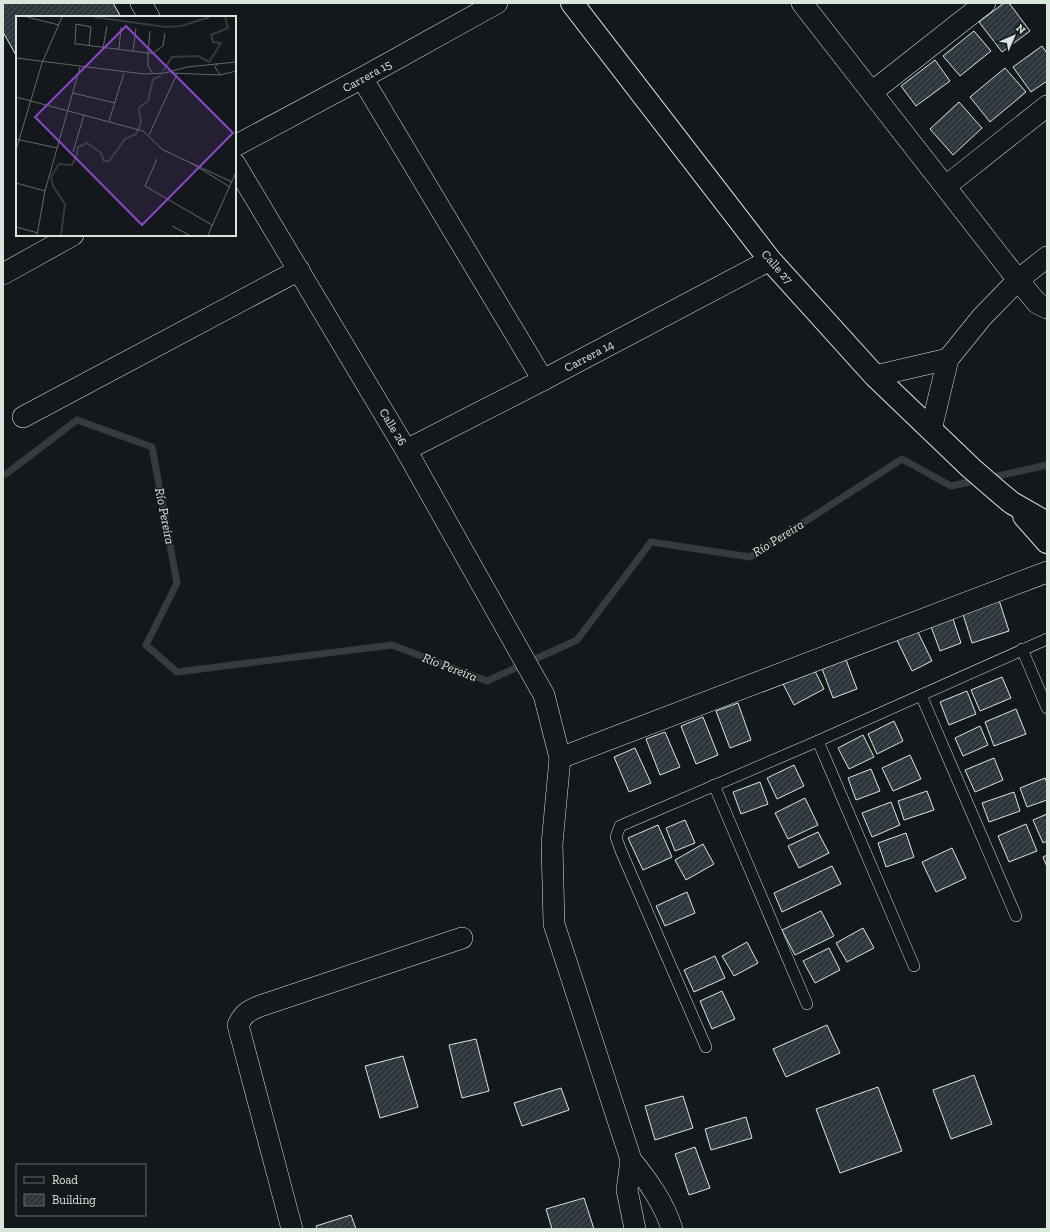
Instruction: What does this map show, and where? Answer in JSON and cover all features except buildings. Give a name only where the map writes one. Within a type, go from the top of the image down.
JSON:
[{"type":"main road","name":"Calle 27","points":[[572,3],[770,260],[875,376],[971,468],[1006,498],[1047,542]]},
{"type":"main road","name":"Calle 27","points":[[1006,498],[1047,524]]},
{"type":"street","points":[[141,3],[148,16]]},
{"type":"street","name":"Carrera 15","points":[[236,145],[497,3]]},
{"type":"street","points":[[802,3],[1018,280],[1037,303],[1047,308]]},
{"type":"street","points":[[872,92],[985,3]]},
{"type":"street","points":[[362,78],[543,380]]},
{"type":"street","points":[[946,186],[1047,106]]},
{"type":"street","name":"Calle 26","points":[[236,166],[406,450],[544,695],[560,758],[552,844],[554,924],[631,1160]]},
{"type":"street","points":[[3,274],[71,236]]},
{"type":"street","points":[[931,430],[948,359],[982,317],[1018,280],[1047,257]]},
{"type":"street","name":"Carrera 14","points":[[406,450],[543,380],[770,260]]},
{"type":"street","points":[[23,417],[299,270]]},
{"type":"street","points":[[875,376],[948,359]]},
{"type":"street","points":[[560,758],[1047,572]]},
{"type":"street","points":[[292,1229],[238,1025],[242,1017],[247,1011],[260,1006],[462,938]]},
{"type":"street","points":[[631,1160],[627,1190],[635,1229]]},
{"type":"street","points":[[631,1160],[649,1182],[668,1216],[672,1229]]},
{"type":"lane","points":[[706,1047],[616,837],[620,826],[818,741],[1047,639]]},
{"type":"lane","points":[[1022,649],[1047,708]]},
{"type":"lane","points":[[921,694],[1016,916]]},
{"type":"lane","points":[[818,741],[914,966]]},
{"type":"lane","points":[[714,785],[807,1004]]},
{"type":"waterway","name":"Río Pereira","points":[[3,474],[6,474],[77,420],[152,447],[177,583],[146,645],[177,672],[392,645],[487,681],[577,640],[651,542],[750,557],[902,459],[951,486],[979,480]]},
{"type":"waterway","name":"Río Pereira","points":[[989,478],[1047,465]]}]
